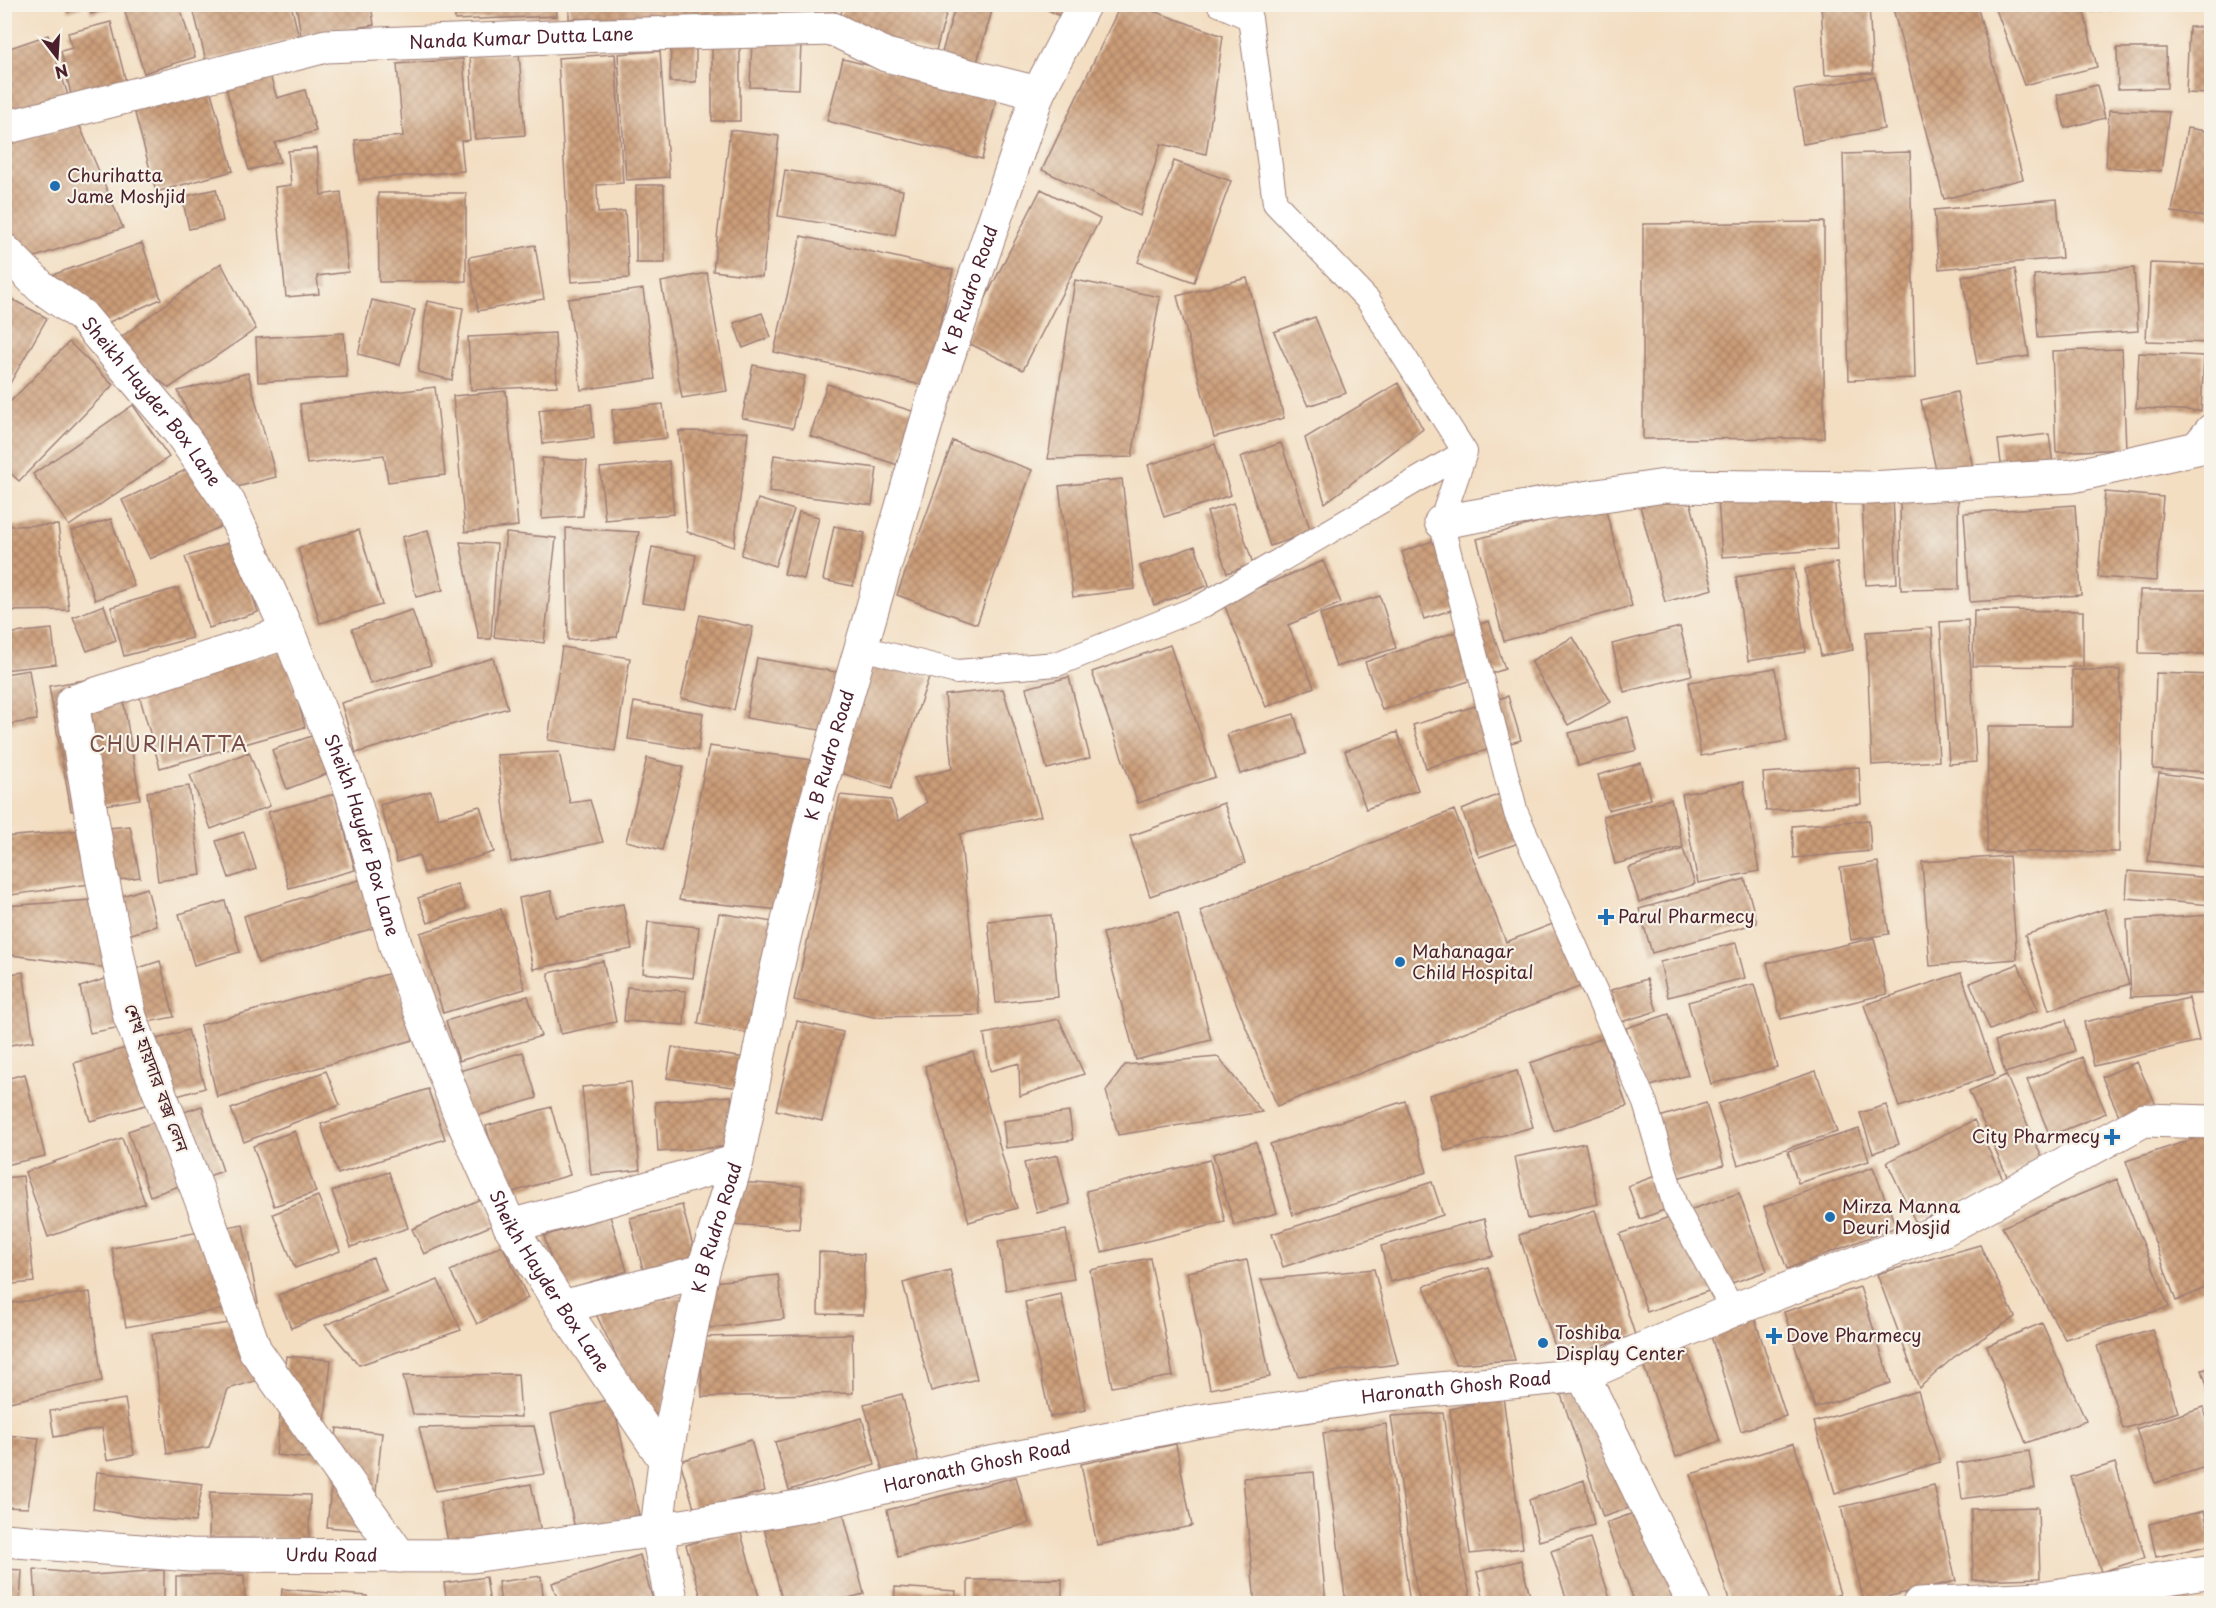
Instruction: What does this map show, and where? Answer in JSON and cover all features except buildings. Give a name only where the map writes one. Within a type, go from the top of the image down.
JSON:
[{"type":"street","name":"K B Rudro Road","points":[[672,1604],[657,1530],[665,1460],[703,1271],[737,1161],[813,813],[932,403],[1038,93],[1084,4]]},
{"type":"street","name":"Nanda Kumar Dutta Lane","points":[[4,128],[326,46],[605,35],[833,28],[886,55],[1038,93]]},
{"type":"street","name":"Sheikh Hayder Box Lane","points":[[4,250],[41,287],[82,316],[182,435],[229,503],[288,632],[352,792],[396,947],[461,1117],[510,1226],[665,1460]]},
{"type":"street","points":[[1441,522],[1665,486],[1870,489],[2073,476],[2197,448],[2211,430]]},
{"type":"street","name":"শেখ হায়দার বক্স লেন","points":[[288,632],[72,702],[101,872],[130,1017],[204,1207],[255,1350],[400,1556]]},
{"type":"street","name":"Haronath Ghosh Road","points":[[657,1530],[810,1505],[955,1470],[1200,1421],[1388,1394],[1583,1375],[1733,1310],[1945,1229],[2144,1120],[2211,1122]]},
{"type":"street","points":[[510,1226],[615,1198],[737,1161]]},
{"type":"street","points":[[562,1307],[703,1271]]},
{"type":"street","points":[[1583,1375],[1694,1604]]},
{"type":"street","name":"Urdu Road","points":[[4,1540],[190,1555],[472,1556],[657,1530]]},
{"type":"street","points":[[1919,1604],[2041,1598],[2211,1571]]},
{"type":"lane","points":[[1219,4],[1250,18],[1275,203],[1368,300],[1465,452]]},
{"type":"lane","points":[[1465,452],[1441,522],[1516,813],[1645,1103],[1675,1206],[1733,1310]]},
{"type":"lane","points":[[862,648],[957,672],[1057,664],[1202,606],[1465,452]]},
{"type":"place","name":"Churihatta Jame Moshjid","points":[[55,186]]},
{"type":"place","name":"Parul Pharmecy","points":[[1606,917]]},
{"type":"place","name":"Mahanagar Child Hospital","points":[[1400,962]]},
{"type":"place","name":"City Pharmecy","points":[[2112,1137]]},
{"type":"place","name":"Mirza Manna Deuri Mosjid","points":[[1830,1217]]},
{"type":"place","name":"Dove Pharmecy","points":[[1774,1336]]},
{"type":"place","name":"Toshiba Display Center","points":[[1543,1343]]},
{"type":"district","name":"CHURIHATTA","points":[[169,745]]}]
